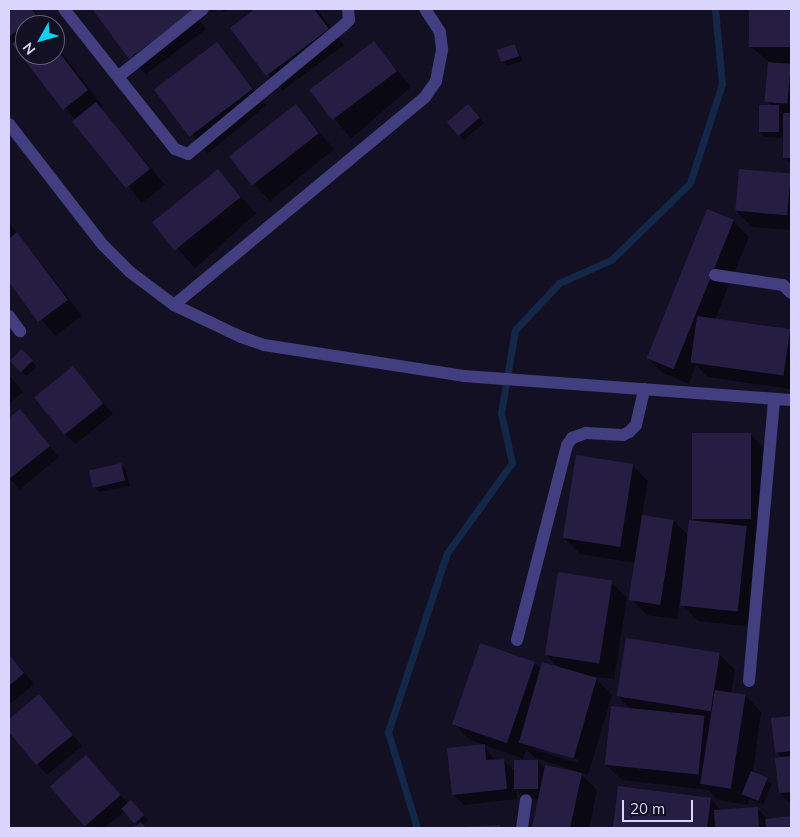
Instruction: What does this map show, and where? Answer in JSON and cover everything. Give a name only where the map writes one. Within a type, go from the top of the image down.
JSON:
[{"type":"street","points":[[64,9],[175,149],[193,153],[344,26],[349,20],[348,9]]},
{"type":"street","points":[[119,76],[203,9]]},
{"type":"street","points":[[174,305],[425,97],[436,81],[442,49],[440,32],[425,9]]},
{"type":"street","points":[[9,124],[103,245],[144,284],[174,305],[207,323],[264,345],[464,376],[791,400]]},
{"type":"street","points":[[715,275],[783,285],[791,293]]},
{"type":"street","points":[[9,316],[20,331]]},
{"type":"street","points":[[517,640],[567,445],[572,438],[586,433],[623,435],[629,432],[636,425],[644,389]]},
{"type":"street","points":[[750,681],[774,399]]},
{"type":"street","points":[[522,828],[526,800]]},
{"type":"building","points":[[9,9],[32,9],[36,15],[15,15],[15,32],[9,37]]},
{"type":"building","points":[[92,9],[189,9],[192,12],[129,59]]},
{"type":"building","points":[[255,9],[314,9],[329,29],[266,76],[230,28]]},
{"type":"building","points":[[749,9],[791,9],[791,47],[749,47]]},
{"type":"building","points":[[374,41],[397,71],[332,120],[309,90]]},
{"type":"building","points":[[217,42],[253,89],[189,137],[154,90]]},
{"type":"building","points":[[515,44],[519,56],[501,62],[497,50]]},
{"type":"building","points":[[65,60],[88,90],[63,110],[28,65],[65,65]]},
{"type":"building","points":[[768,62],[791,64],[787,104],[765,102]]},
{"type":"building","points":[[96,102],[150,169],[126,188],[72,122]]},
{"type":"building","points":[[296,104],[319,133],[252,185],[229,156]]},
{"type":"building","points":[[468,104],[480,118],[459,136],[447,122]]},
{"type":"building","points":[[759,105],[779,105],[779,132],[759,132]]},
{"type":"building","points":[[783,113],[791,113],[791,158],[783,158]]},
{"type":"building","points":[[218,169],[241,197],[175,250],[152,222]]},
{"type":"building","points":[[739,169],[791,174],[787,215],[735,211]]},
{"type":"building","points":[[707,209],[734,220],[674,369],[647,358]]},
{"type":"building","points":[[17,232],[68,300],[38,322],[9,282],[9,239]]},
{"type":"building","points":[[697,316],[790,329],[784,376],[690,363]]},
{"type":"building","points":[[22,349],[33,361],[20,372],[10,361]]},
{"type":"building","points":[[73,366],[103,403],[64,435],[34,397]]},
{"type":"building","points":[[20,409],[50,446],[9,479],[9,418]]},
{"type":"building","points":[[692,433],[751,433],[751,519],[692,519]]},
{"type":"building","points":[[576,455],[633,464],[620,547],[563,538]]},
{"type":"building","points":[[121,463],[125,481],[93,488],[89,470]]},
{"type":"building","points":[[642,515],[674,520],[660,605],[629,600]]},
{"type":"building","points":[[689,520],[747,526],[738,612],[680,606]]},
{"type":"building","points":[[558,572],[612,581],[599,664],[545,655]]},
{"type":"building","points":[[626,638],[720,653],[711,711],[617,696]]},
{"type":"building","points":[[480,643],[535,662],[507,743],[452,724]]},
{"type":"building","points":[[9,654],[24,673],[9,686]]},
{"type":"building","points":[[542,662],[597,678],[574,758],[519,743]]},
{"type":"building","points":[[715,690],[746,695],[731,789],[700,784]]},
{"type":"building","points":[[39,694],[73,735],[36,765],[9,732],[9,719]]},
{"type":"building","points":[[611,706],[704,716],[698,775],[605,765]]},
{"type":"building","points":[[791,716],[791,751],[775,753],[771,718]]},
{"type":"building","points":[[485,744],[486,760],[504,759],[507,789],[452,795],[447,748]]},
{"type":"building","points":[[86,755],[121,795],[85,826],[50,786]]},
{"type":"building","points":[[791,756],[791,792],[779,793],[775,758]]},
{"type":"building","points":[[514,760],[538,760],[538,789],[514,789]]},
{"type":"building","points":[[545,765],[582,773],[570,828],[532,828]]},
{"type":"building","points":[[751,771],[768,778],[758,801],[742,794]]},
{"type":"building","points":[[618,786],[711,798],[707,828],[613,828]]},
{"type":"building","points":[[131,800],[144,815],[134,824],[121,809]]},
{"type":"building","points":[[758,807],[759,828],[715,828],[714,810]]},
{"type":"building","points":[[791,816],[791,828],[766,828],[765,819]]},
{"type":"building","points":[[141,822],[146,828],[133,828]]},
{"type":"building","points":[[500,825],[501,828],[459,828],[459,827]]},
{"type":"waterway","points":[[417,828],[388,732],[447,553],[512,463],[501,413],[515,330],[559,283],[611,260],[690,183],[722,84],[715,9]]}]
